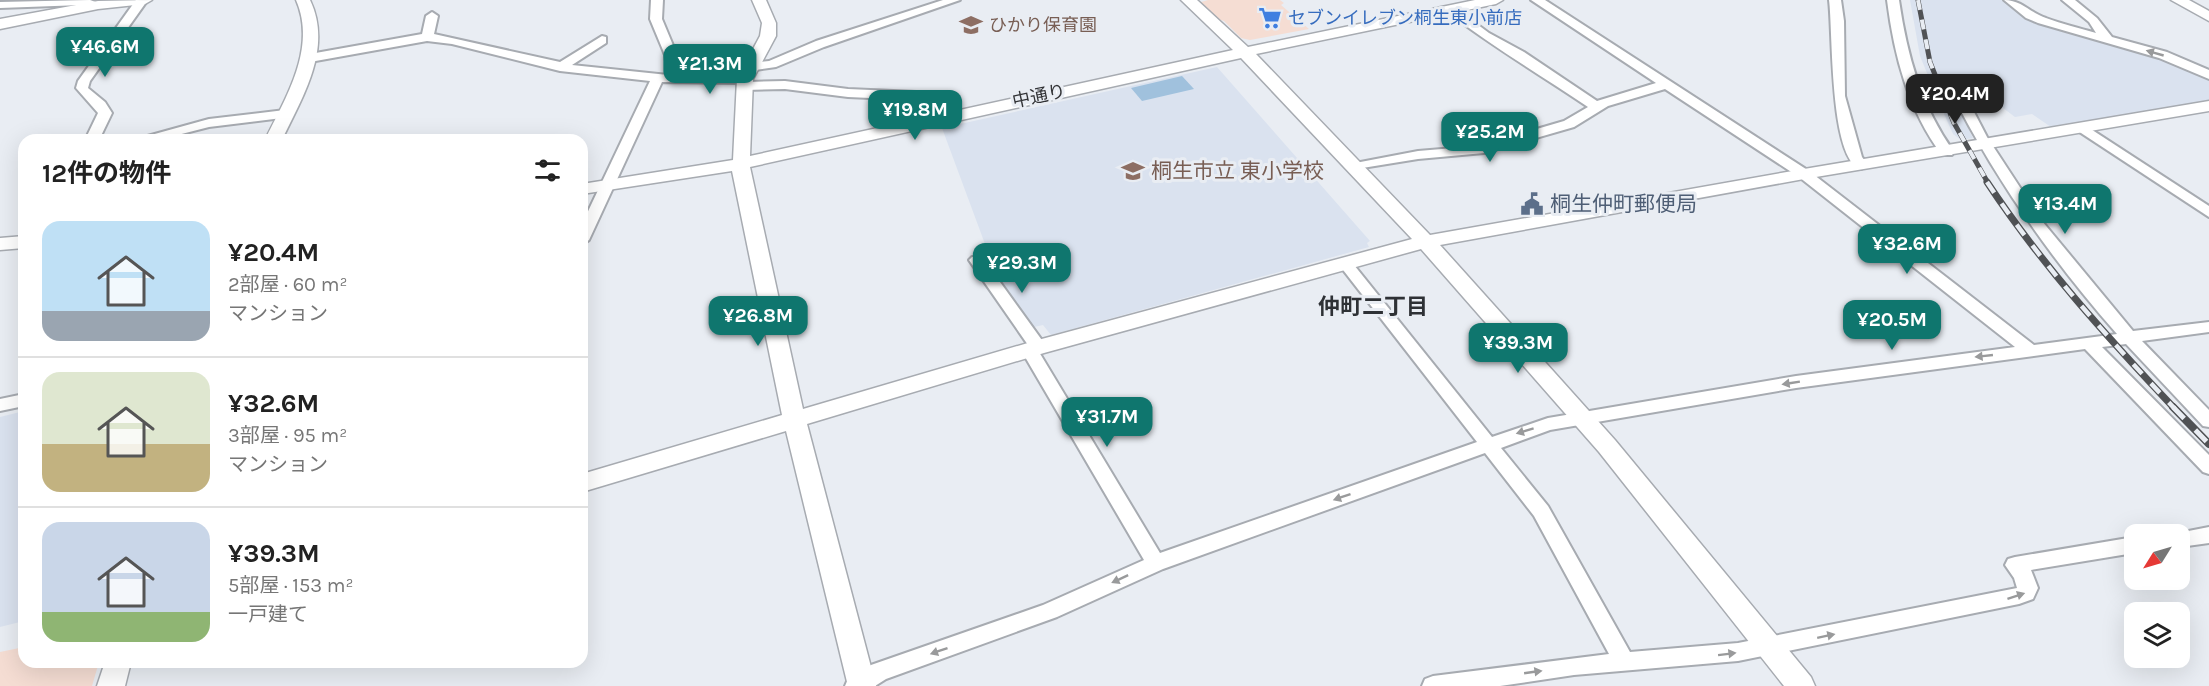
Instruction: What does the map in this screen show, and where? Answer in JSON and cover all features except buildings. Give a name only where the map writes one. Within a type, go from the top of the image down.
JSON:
[{"type":"street","points":[[0,24],[98,5],[143,0]]},
{"type":"street","points":[[95,134],[105,113],[98,102],[86,95],[82,88],[84,81],[143,0]]},
{"type":"street","points":[[276,134],[310,58],[312,34],[308,7],[303,0]]},
{"type":"street","points":[[657,0],[656,19],[671,55],[675,79]]},
{"type":"street","points":[[759,0],[769,23],[768,36],[746,77],[742,184],[794,419],[860,685],[879,672],[1050,611],[1156,563],[1531,429],[1582,417],[1631,411],[1796,382],[2209,327]]},
{"type":"street","points":[[746,77],[820,44],[954,0]]},
{"type":"street","points":[[1188,0],[1242,52],[1426,241],[1582,417],[1801,686]]},
{"type":"street","name":"中通り","points":[[588,188],[741,163],[1455,6],[1496,0]]},
{"type":"street","points":[[1538,0],[1804,174],[2031,351]]},
{"type":"street","points":[[1835,0],[1838,21],[1839,96],[1855,158],[1861,165]]},
{"type":"street","points":[[1893,0],[1902,56],[1917,96],[1938,140],[1947,152]]},
{"type":"street","points":[[2010,0],[2035,18],[2163,55],[2209,75]]},
{"type":"street","points":[[2068,0],[2093,20],[2108,40]]},
{"type":"street","points":[[2178,0],[2209,16]]},
{"type":"street","points":[[0,5],[82,3],[98,5]]},
{"type":"street","points":[[1455,6],[1485,36],[1520,54],[1596,106]]},
{"type":"street","points":[[427,37],[432,16]]},
{"type":"street","points":[[310,58],[427,37],[452,40],[560,67],[675,79],[746,77],[785,85],[848,93],[916,96],[941,103],[952,115]]},
{"type":"street","points":[[560,67],[602,40]]},
{"type":"street","points":[[588,226],[657,78]]},
{"type":"street","points":[[1355,167],[1418,155],[1479,150],[1569,124],[1594,111],[1596,106],[1667,84]]},
{"type":"street","points":[[1956,90],[1983,145],[2061,258],[2130,338],[2209,421]]},
{"type":"street","points":[[588,481],[1034,348],[1426,241],[1804,174],[1947,152],[2209,106]]},
{"type":"street","points":[[164,134],[209,123],[285,114]]},
{"type":"street","points":[[2083,128],[2209,213]]},
{"type":"street","points":[[0,244],[18,242]]},
{"type":"street","points":[[977,260],[1034,348],[1052,392],[1156,563]]},
{"type":"street","points":[[1345,263],[1489,444],[1547,521],[1624,662]]},
{"type":"street","points":[[2090,344],[2209,467]]},
{"type":"street","points":[[0,405],[18,401]]},
{"type":"street","points":[[2190,538],[2209,535]]},
{"type":"street","points":[[1433,686],[1574,666],[1688,658],[1768,647],[2019,596],[2026,593],[2028,588],[2023,574],[2015,565],[2124,547]]},
{"type":"street","points":[[111,686],[116,668]]},
{"type":"shaded area","points":[[1208,0],[1280,0],[1284,3],[1281,5],[1309,29],[1250,40],[1241,38],[1224,21],[1215,18],[1198,3]]},
{"type":"shaded area","points":[[1910,0],[2006,0],[2022,14],[2157,54],[2209,77],[2209,100],[2051,127],[2032,114],[2015,117],[1983,93],[1949,89],[1973,138],[1961,140],[1953,134],[1920,56]]},
{"type":"shaded area","name":"桐生市立 東小学校","points":[[1217,67],[1370,241],[1367,243],[1369,247],[1051,335],[1043,325],[1034,327],[985,258],[985,244],[942,128]]},
{"type":"shaded area","points":[[18,412],[18,622],[0,627],[0,417]]},
{"type":"shaded area","points":[[18,648],[18,668],[97,668],[92,686],[0,686],[0,652]]},
{"type":"water","points":[[1182,76],[1194,89],[1142,101],[1131,88]]},
{"type":"railway","points":[[1918,0],[1930,62],[1954,123],[1988,183]]},
{"type":"railway","points":[[1987,182],[2052,271],[2175,409]]},
{"type":"railway","points":[[2173,407],[2209,444]]},
{"type":"place","name":"セブンイレブン桐生東小前店","points":[[1270,18]]},
{"type":"place","name":"ひかり保育園","points":[[971,25]]},
{"type":"place","name":"桐生市立 東小学校","points":[[1133,171]]},
{"type":"place","name":"桐生仲町郵便局","points":[[1532,204]]},
{"type":"district","name":"仲町二丁目","points":[[1373,306]]}]
